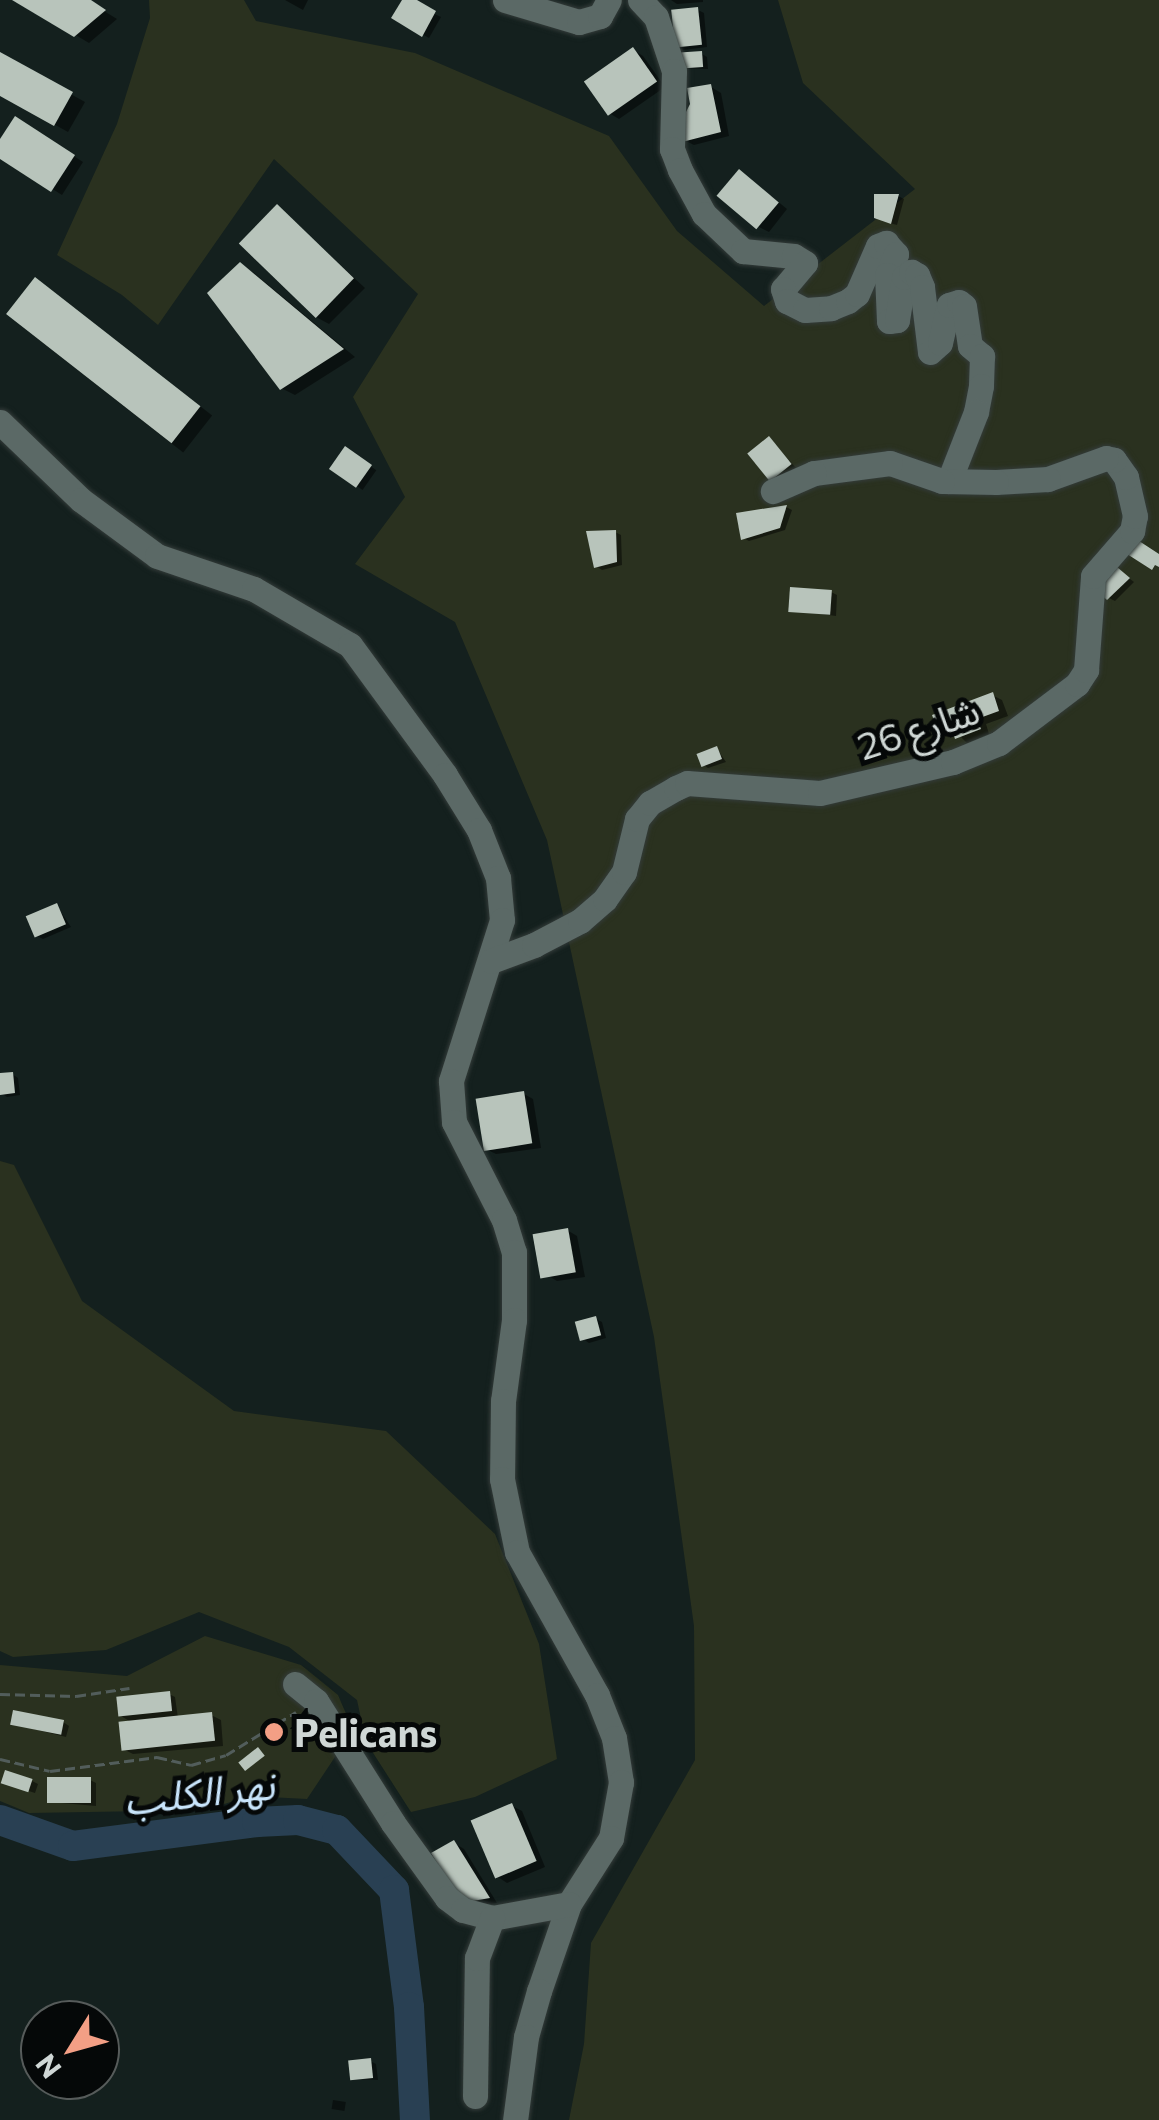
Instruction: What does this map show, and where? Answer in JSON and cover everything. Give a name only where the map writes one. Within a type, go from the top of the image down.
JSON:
[{"type":"street","points":[[505,0],[579,22],[600,16],[609,0]]},
{"type":"street","points":[[640,0],[656,18],[674,71],[672,149],[680,170],[704,214],[744,251],[794,256],[806,264],[783,289],[793,307],[831,308],[848,301],[857,294],[878,246],[886,243],[896,254],[887,275],[889,321],[898,320],[904,277],[910,272],[917,274],[922,286],[930,352],[940,343],[950,304],[958,302],[964,306],[970,346],[982,356],[981,386],[976,412],[949,481]]},
{"type":"street","points":[[0,422],[81,500],[157,556],[254,589],[350,645],[445,775],[486,844],[502,897],[502,920],[451,1081],[454,1122],[504,1220],[514,1252],[514,1320],[500,1443],[502,1479],[517,1552],[539,1597],[568,1637],[597,1695],[614,1738],[621,1782],[611,1838],[569,1904],[526,2037],[516,2120]]},
{"type":"street","name":"شارع 26","points":[[491,960],[534,946],[580,921],[605,900],[624,872],[638,819],[650,803],[687,783],[820,793],[867,785],[984,752],[1078,684],[1086,670],[1093,576],[1132,531],[1135,516],[1132,495],[1120,466],[1106,458],[1048,479],[949,481],[890,463],[814,473],[773,491]]},
{"type":"street","points":[[295,1684],[316,1701],[447,1898],[475,1916],[492,1918],[569,1904]]},
{"type":"street","points":[[474,2096],[476,1958],[492,1918]]},
{"type":"path","points":[[0,1694],[76,1696],[129,1688]]},
{"type":"path","points":[[0,1759],[50,1771],[158,1758],[191,1765],[226,1755],[316,1701]]},
{"type":"green space","points":[[149,0],[244,0],[256,21],[415,53],[609,136],[677,231],[764,306],[915,189],[803,83],[778,0],[1159,0],[1159,2120],[569,2120],[584,2044],[591,1943],[695,1760],[694,1626],[654,1337],[547,840],[455,622],[355,564],[405,497],[353,397],[418,294],[274,159],[158,325],[122,295],[57,255],[117,124],[150,18]]},
{"type":"green space","points":[[0,1161],[14,1165],[82,1301],[234,1411],[386,1431],[495,1534],[539,1644],[557,1759],[475,1797],[411,1812],[366,1742],[357,1700],[289,1647],[199,1612],[106,1650],[13,1657],[0,1651]]},
{"type":"green space","points":[[205,1636],[301,1665],[338,1695],[353,1730],[307,1799],[249,1796],[206,1810],[29,1813],[0,1801],[0,1665],[127,1676]]},
{"type":"building","points":[[12,0],[91,0],[106,10],[74,37]]},
{"type":"building","points":[[402,0],[417,0],[436,11],[422,37],[391,18]]},
{"type":"building","points":[[698,7],[702,45],[675,48],[671,10]]},
{"type":"building","points":[[633,47],[657,81],[608,116],[584,81]]},
{"type":"building","points":[[702,51],[703,67],[677,69],[676,53]]},
{"type":"building","points":[[0,52],[73,92],[54,126],[0,96]]},
{"type":"building","points":[[711,84],[721,132],[682,142],[679,126],[690,104],[687,88]]},
{"type":"building","points":[[15,116],[75,155],[51,192],[0,159],[0,139]]},
{"type":"building","points":[[739,169],[779,202],[756,229],[717,196]]},
{"type":"building","points":[[874,194],[899,194],[891,224],[874,218]]},
{"type":"building","points":[[277,204],[354,278],[316,318],[239,244]]},
{"type":"building","points":[[240,262],[344,349],[280,390],[207,293]]},
{"type":"building","points":[[35,277],[200,406],[172,443],[6,314]]},
{"type":"building","points":[[769,436],[792,464],[770,482],[747,454]]},
{"type":"building","points":[[345,446],[372,465],[356,488],[329,469]]},
{"type":"building","points":[[787,505],[780,528],[741,540],[736,513]]},
{"type":"building","points":[[616,530],[617,562],[594,568],[586,531]]},
{"type":"building","points":[[1136,539],[1159,554],[1159,567],[1155,565],[1152,570],[1127,554]]},
{"type":"building","points":[[1111,562],[1130,578],[1107,600],[1097,591]]},
{"type":"building","points":[[790,587],[832,590],[830,615],[788,612]]},
{"type":"building","points":[[993,692],[999,711],[977,719],[981,729],[955,739],[950,724],[937,729],[932,715]]},
{"type":"building","points":[[717,746],[722,759],[701,767],[696,754]]},
{"type":"building","points":[[57,903],[66,924],[35,937],[26,916]]},
{"type":"building","points":[[13,1072],[15,1093],[0,1095],[0,1073]]},
{"type":"building","points":[[524,1091],[532,1143],[484,1151],[476,1099]]},
{"type":"building","points":[[568,1228],[576,1272],[540,1279],[533,1234]]},
{"type":"building","points":[[596,1316],[601,1335],[580,1341],[575,1322]]},
{"type":"building","points":[[170,1691],[172,1711],[118,1717],[116,1697]]},
{"type":"building","points":[[13,1710],[64,1720],[61,1735],[10,1725]]},
{"type":"building","points":[[212,1712],[215,1741],[122,1751],[119,1722]]},
{"type":"building","points":[[258,1747],[265,1756],[245,1771],[238,1762]]},
{"type":"building","points":[[5,1770],[33,1779],[28,1792],[1,1783]]},
{"type":"building","points":[[47,1777],[91,1777],[91,1803],[47,1803]]},
{"type":"building","points":[[512,1803],[537,1861],[495,1879],[471,1821]]},
{"type":"building","points":[[454,1840],[490,1898],[461,1903],[431,1853]]},
{"type":"building","points":[[371,2058],[373,2078],[350,2080],[348,2060]]},
{"type":"waterway","name":"نهر الكلب","points":[[0,1820],[73,1846],[257,1822],[298,1820],[337,1830],[394,1890],[409,2007],[415,2120]]},
{"type":"place","name":"Pelicans","points":[[274,1732]]}]
